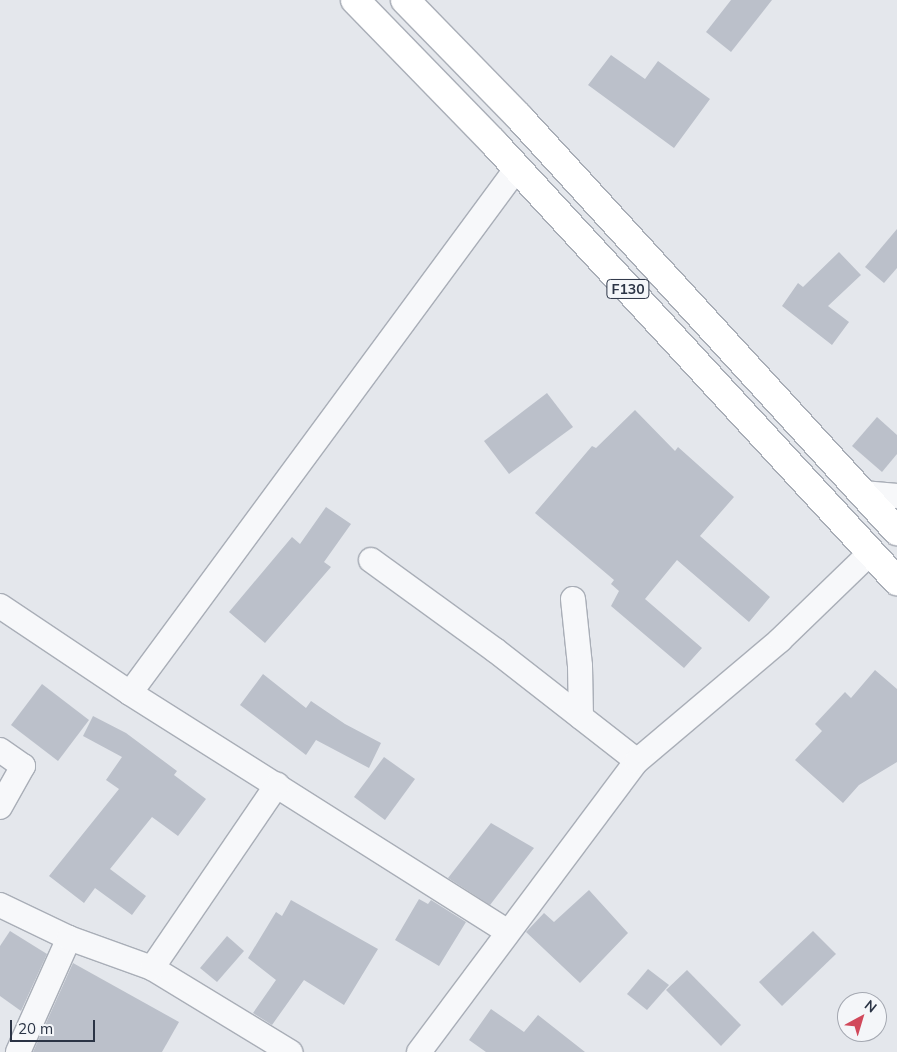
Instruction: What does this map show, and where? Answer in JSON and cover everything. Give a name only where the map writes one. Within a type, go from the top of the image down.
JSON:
[{"type":"main road","name":"F130","points":[[355,0],[517,168],[897,581]]},
{"type":"main road","name":"F130","points":[[405,0],[519,117],[897,530]]},
{"type":"main road","points":[[614,274],[654,265]]},
{"type":"street","points":[[130,693],[517,168]]},
{"type":"street","points":[[862,493],[897,496]]},
{"type":"street","points":[[419,1052],[637,761],[780,640],[871,552]]},
{"type":"street","points":[[371,560],[637,761]]},
{"type":"street","points":[[573,599],[581,717]]},
{"type":"street","points":[[0,606],[130,693],[278,784],[508,932]]},
{"type":"street","points":[[0,750],[23,766],[0,807]]},
{"type":"street","points":[[152,968],[278,784]]},
{"type":"street","points":[[0,905],[70,938],[152,968],[290,1052]]},
{"type":"street","points":[[18,1052],[70,938]]},
{"type":"building","points":[[731,0],[772,0],[731,52],[706,32]]},
{"type":"building","points":[[611,55],[645,79],[658,61],[710,99],[674,148],[588,85]]},
{"type":"building","points":[[897,229],[897,268],[884,283],[865,267]]},
{"type":"building","points":[[839,252],[861,275],[828,306],[849,322],[832,345],[782,306],[798,283],[803,287]]},
{"type":"building","points":[[547,393],[573,427],[509,474],[484,441]]},
{"type":"building","points":[[635,410],[675,451],[678,447],[734,497],[700,536],[770,597],[749,622],[677,560],[645,599],[702,648],[684,668],[611,606],[619,591],[611,584],[614,580],[535,513],[592,446],[596,448]]},
{"type":"building","points":[[877,417],[897,435],[897,454],[882,472],[852,446]]},
{"type":"building","points":[[326,507],[351,524],[324,562],[331,567],[265,643],[229,612],[292,537],[300,544]]},
{"type":"building","points":[[875,670],[897,689],[897,762],[859,785],[843,803],[795,760],[822,731],[815,724],[845,692],[851,698]]},
{"type":"building","points":[[263,674],[306,708],[311,701],[345,724],[381,743],[369,768],[316,740],[306,755],[240,705]]},
{"type":"building","points":[[42,684],[89,720],[58,761],[11,725]]},
{"type":"building","points":[[93,716],[126,733],[177,771],[174,775],[206,799],[178,836],[152,817],[110,869],[146,896],[132,915],[95,888],[84,903],[49,876],[119,789],[106,780],[122,757],[83,736]]},
{"type":"building","points":[[384,757],[415,779],[385,820],[354,797]]},
{"type":"building","points":[[491,823],[534,848],[490,905],[448,878]]},
{"type":"building","points":[[589,890],[628,933],[580,983],[526,932],[544,913],[554,922]]},
{"type":"building","points":[[419,899],[428,904],[431,900],[466,922],[439,966],[395,940]]},
{"type":"building","points":[[291,900],[378,949],[344,1005],[304,980],[272,1025],[253,1013],[276,980],[248,958],[276,912],[282,916]]},
{"type":"building","points":[[10,931],[47,954],[21,1011],[0,996],[0,946]]},
{"type":"building","points":[[813,931],[836,954],[782,1006],[759,982]]},
{"type":"building","points":[[227,936],[244,951],[217,982],[200,968]]},
{"type":"building","points":[[73,963],[179,1022],[162,1052],[33,1052]]},
{"type":"building","points":[[648,969],[669,985],[647,1010],[627,994]]},
{"type":"building","points":[[687,970],[741,1025],[721,1046],[666,990]]},
{"type":"building","points":[[491,1009],[524,1032],[538,1015],[585,1052],[486,1052],[469,1040]]}]
